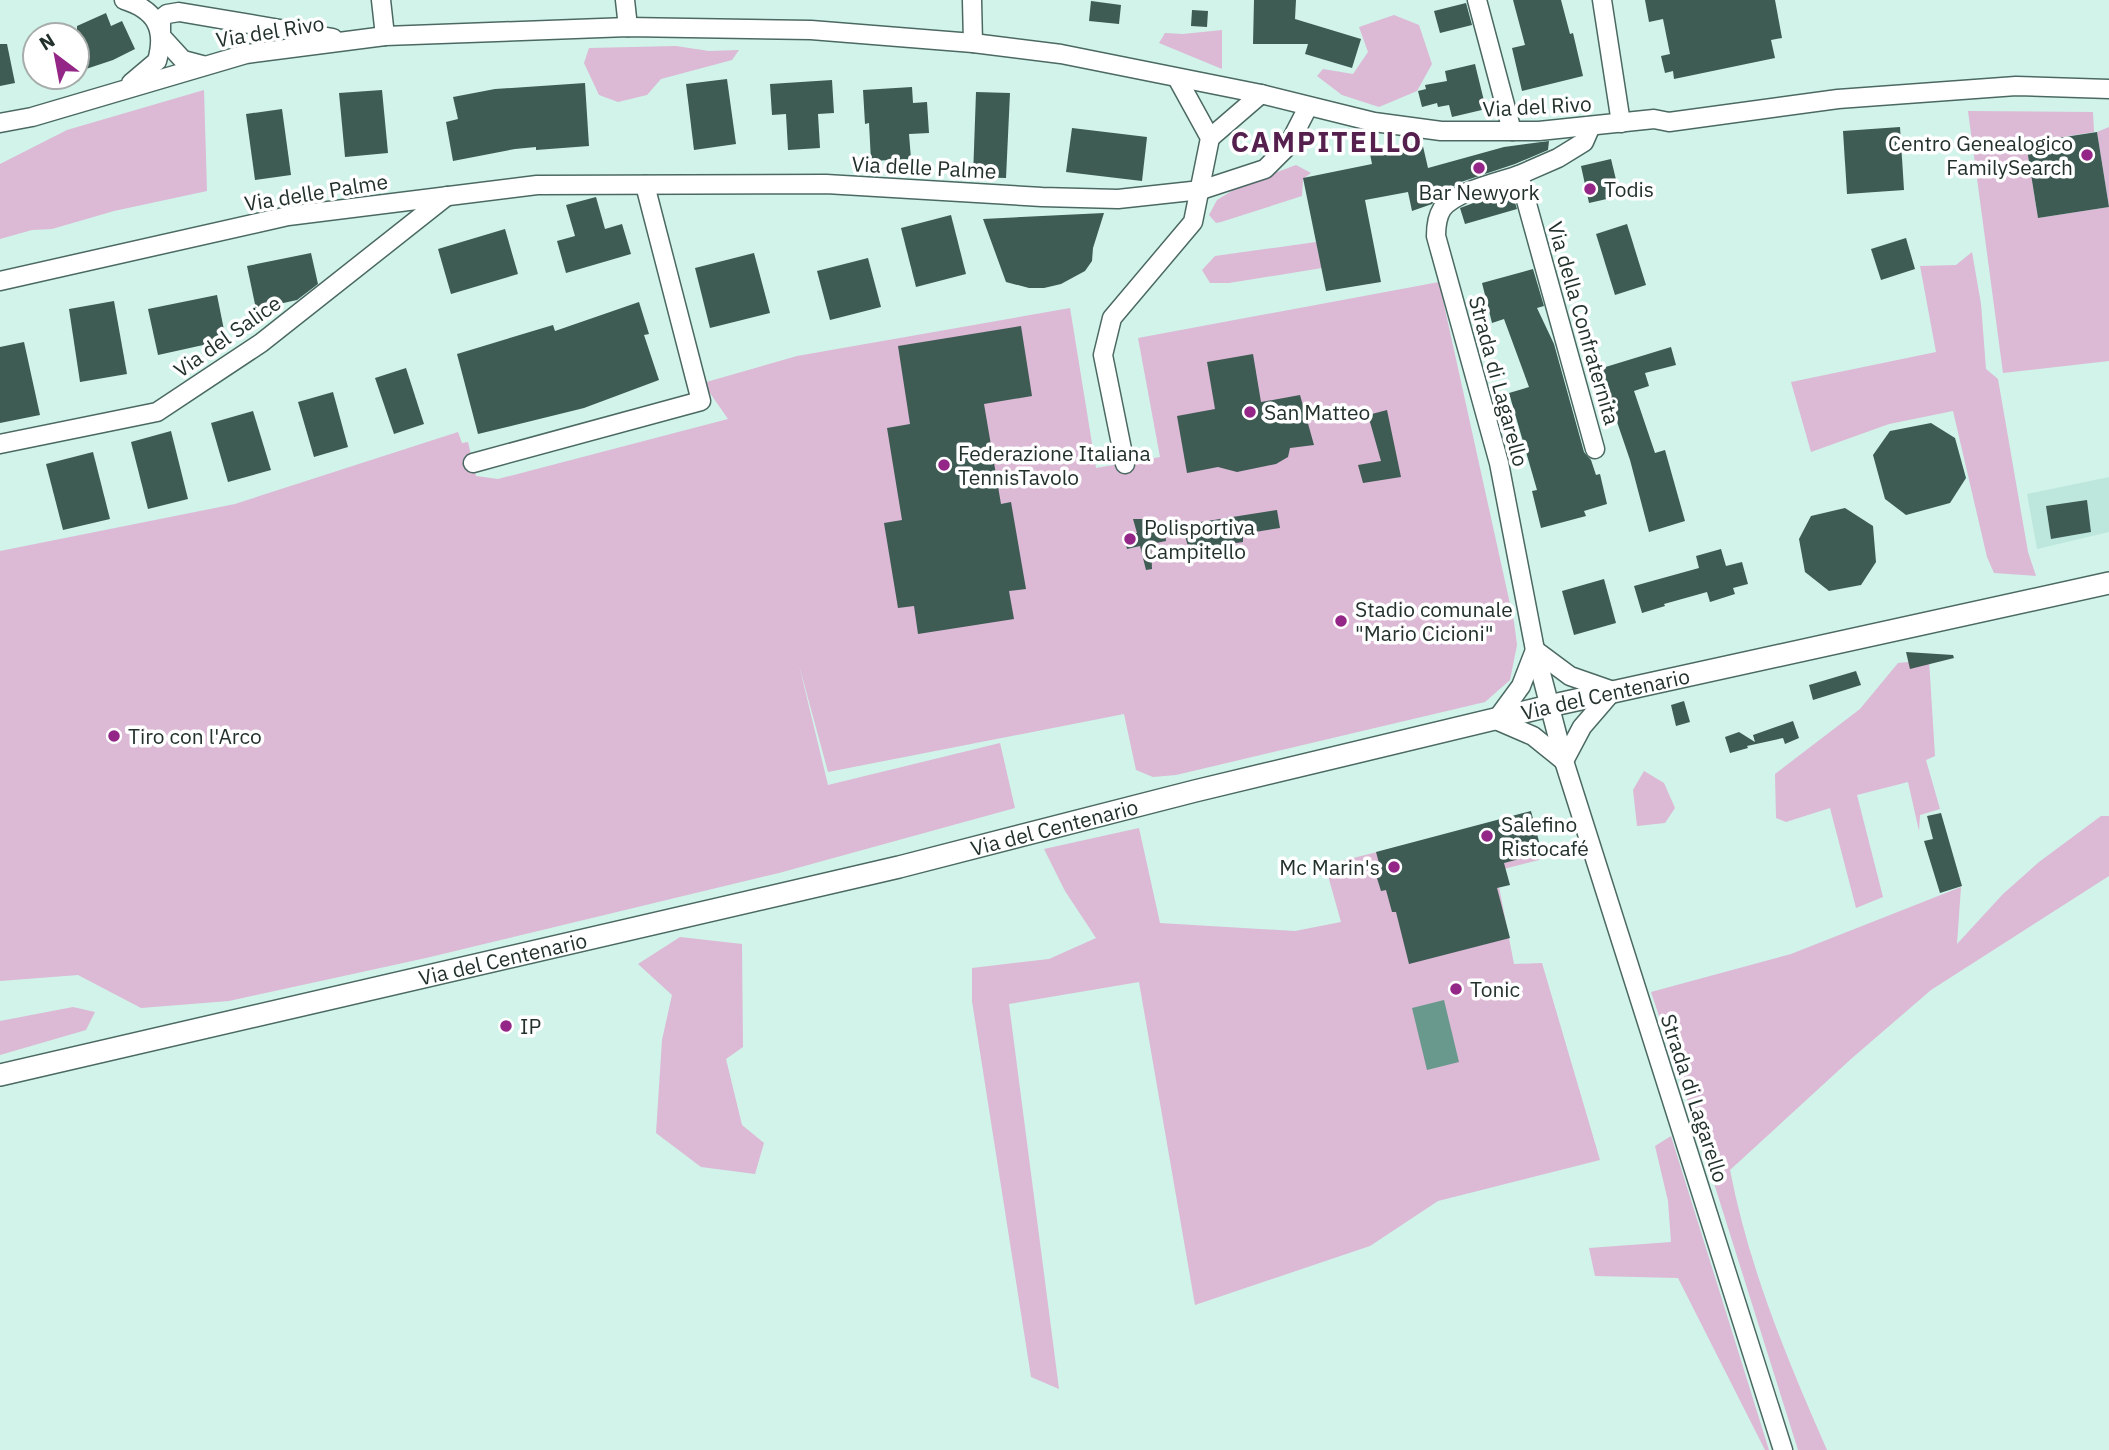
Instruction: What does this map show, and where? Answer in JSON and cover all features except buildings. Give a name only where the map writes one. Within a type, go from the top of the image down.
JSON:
[{"type":"street","points":[[124,0],[141,5],[149,12],[160,36],[183,60],[195,65],[205,65]]},
{"type":"street","points":[[381,0],[386,36]]},
{"type":"street","points":[[625,0],[628,27]]},
{"type":"street","points":[[972,0],[974,43]]},
{"type":"street","points":[[1494,0],[1480,8],[1511,131]]},
{"type":"street","points":[[1602,0],[1620,123]]},
{"type":"street","points":[[122,89],[157,61],[161,19],[167,13],[179,12],[353,41]]},
{"type":"street","name":"Via del Rivo","points":[[32,117],[246,54],[386,36],[628,27],[811,30],[974,43],[1061,54],[1261,94],[1374,121],[1441,131],[1511,131],[1654,119],[1669,121],[1852,98],[2016,86],[2109,89]]},
{"type":"street","points":[[1125,464],[1103,355],[1112,318],[1193,222],[1210,138],[1177,78]]},
{"type":"street","points":[[1210,138],[1261,94]]},
{"type":"street","name":"Via delle Palme","points":[[0,281],[288,216],[537,185],[826,184],[1042,197],[1118,198],[1201,190],[1265,169],[1288,146],[1308,107]]},
{"type":"street","points":[[0,123],[32,117]]},
{"type":"street","points":[[0,137],[32,117]]},
{"type":"street","points":[[1519,175],[1558,158],[1584,142],[1591,126]]},
{"type":"street","name":"Via della Confraternita","points":[[1519,175],[1595,449]]},
{"type":"street","name":"Strada di Lagarello","points":[[1519,175],[1454,198],[1443,208],[1437,221],[1436,236],[1499,463],[1535,650],[1564,761],[1783,1450]]},
{"type":"street","points":[[473,463],[701,401],[645,185]]},
{"type":"street","name":"Via del Salice","points":[[0,444],[157,412],[261,343],[447,196]]},
{"type":"street","name":"Via del Centenario","points":[[0,1075],[899,867],[1195,791],[1613,691],[2109,583]]},
{"type":"street","points":[[1535,650],[1570,676],[1613,691],[1582,727],[1564,761],[1533,736],[1496,720],[1521,686],[1535,650]]},
{"type":"shaded area","points":[[1394,15],[1419,25],[1432,64],[1417,91],[1379,107],[1342,95],[1317,76],[1323,69],[1353,74],[1368,52],[1359,27]]},
{"type":"shaded area","points":[[1222,30],[1222,69],[1159,43],[1165,33]]},
{"type":"shaded area","points":[[676,46],[709,51],[739,50],[732,60],[661,79],[647,95],[618,102],[599,95],[584,63],[589,48]]},
{"type":"shaded area","points":[[204,90],[207,191],[0,239],[0,164],[67,130]]},
{"type":"shaded area","points":[[1968,111],[2093,112],[2094,132],[2026,143],[2038,218],[2109,207],[2109,361],[2003,373]]},
{"type":"shaded area","points":[[2109,127],[2109,207],[2097,132]]},
{"type":"shaded area","points":[[1296,165],[1311,173],[1303,179],[1302,196],[1221,222],[1216,223],[1209,215],[1217,200],[1240,186]]},
{"type":"shaded area","points":[[1316,242],[1322,268],[1229,283],[1210,283],[1202,270],[1215,256]]},
{"type":"shaded area","points":[[1972,252],[1981,304],[1986,369],[1998,379],[2028,552],[2036,576],[1994,573],[1987,557],[1953,411],[1889,424],[1811,452],[1791,382],[1936,352],[1920,266],[1956,265]]},
{"type":"shaded area","points":[[1439,282],[1517,645],[1510,680],[1485,702],[1176,775],[1153,777],[1136,770],[1124,714],[828,772],[799,665],[828,785],[1000,743],[1015,808],[779,873],[426,958],[229,1001],[141,1008],[78,975],[0,981],[0,551],[235,504],[458,432],[462,443],[468,442],[476,476],[498,479],[728,419],[703,383],[797,356],[1070,308],[1096,468],[1160,457],[1138,338]]},
{"type":"shaded area","points":[[2109,477],[2109,532],[2037,549],[2027,494]]},
{"type":"shaded area","points":[[1929,660],[1935,756],[1926,760],[1940,809],[1920,815],[1919,831],[1908,782],[1857,795],[1883,897],[1856,908],[1830,808],[1786,822],[1776,818],[1775,774],[1860,709],[1898,663]]},
{"type":"shaded area","points":[[1644,771],[1664,783],[1675,808],[1665,823],[1637,826],[1633,790]]},
{"type":"shaded area","points":[[1530,814],[1539,860],[1496,871],[1514,964],[1542,963],[1600,1160],[1438,1201],[1370,1246],[1195,1305],[1139,982],[1009,1004],[1059,1389],[1031,1377],[972,1001],[972,968],[1049,959],[1096,938],[1065,891],[1044,849],[1139,828],[1160,923],[1295,931],[1341,922],[1325,865]]},
{"type":"shaded area","points":[[2101,816],[2109,816],[2109,876],[1931,990],[1730,1170],[1758,1278],[1827,1450],[1798,1450],[1651,992],[1791,954],[1961,887],[1957,944],[2003,894],[2039,862]]},
{"type":"shaded area","points":[[680,937],[742,944],[743,1047],[726,1059],[742,1125],[764,1143],[755,1174],[701,1167],[656,1133],[662,1040],[672,995],[638,964]]},
{"type":"shaded area","points":[[1444,1000],[1459,1062],[1427,1070],[1412,1008]]},
{"type":"shaded area","points":[[73,1007],[95,1012],[86,1030],[0,1055],[0,1021]]},
{"type":"shaded area","points":[[1671,1136],[1769,1450],[1765,1450],[1678,1278],[1595,1276],[1589,1248],[1671,1242],[1668,1201],[1655,1146]]},
{"type":"place","name":"Centro Genealogico FamilySearch","points":[[2087,155]]},
{"type":"place","name":"Bar Newyork","points":[[1479,168]]},
{"type":"place","name":"Todis","points":[[1590,189]]},
{"type":"place","name":"San Matteo","points":[[1250,412]]},
{"type":"place","name":"Federazione Italiana TennisTavolo","points":[[944,465]]},
{"type":"place","name":"Polisportiva Campitello","points":[[1130,539]]},
{"type":"place","name":"Stadio comunale \"Mario Cicioni\"","points":[[1341,621]]},
{"type":"place","name":"Tiro con l'Arco","points":[[114,736]]},
{"type":"place","name":"Salefino Ristocafé","points":[[1487,836]]},
{"type":"place","name":"Mc Marin's","points":[[1394,867]]},
{"type":"place","name":"Tonic","points":[[1456,989]]},
{"type":"place","name":"IP","points":[[506,1026]]},
{"type":"district","name":"CAMPITELLO","points":[[1327,141]]}]
